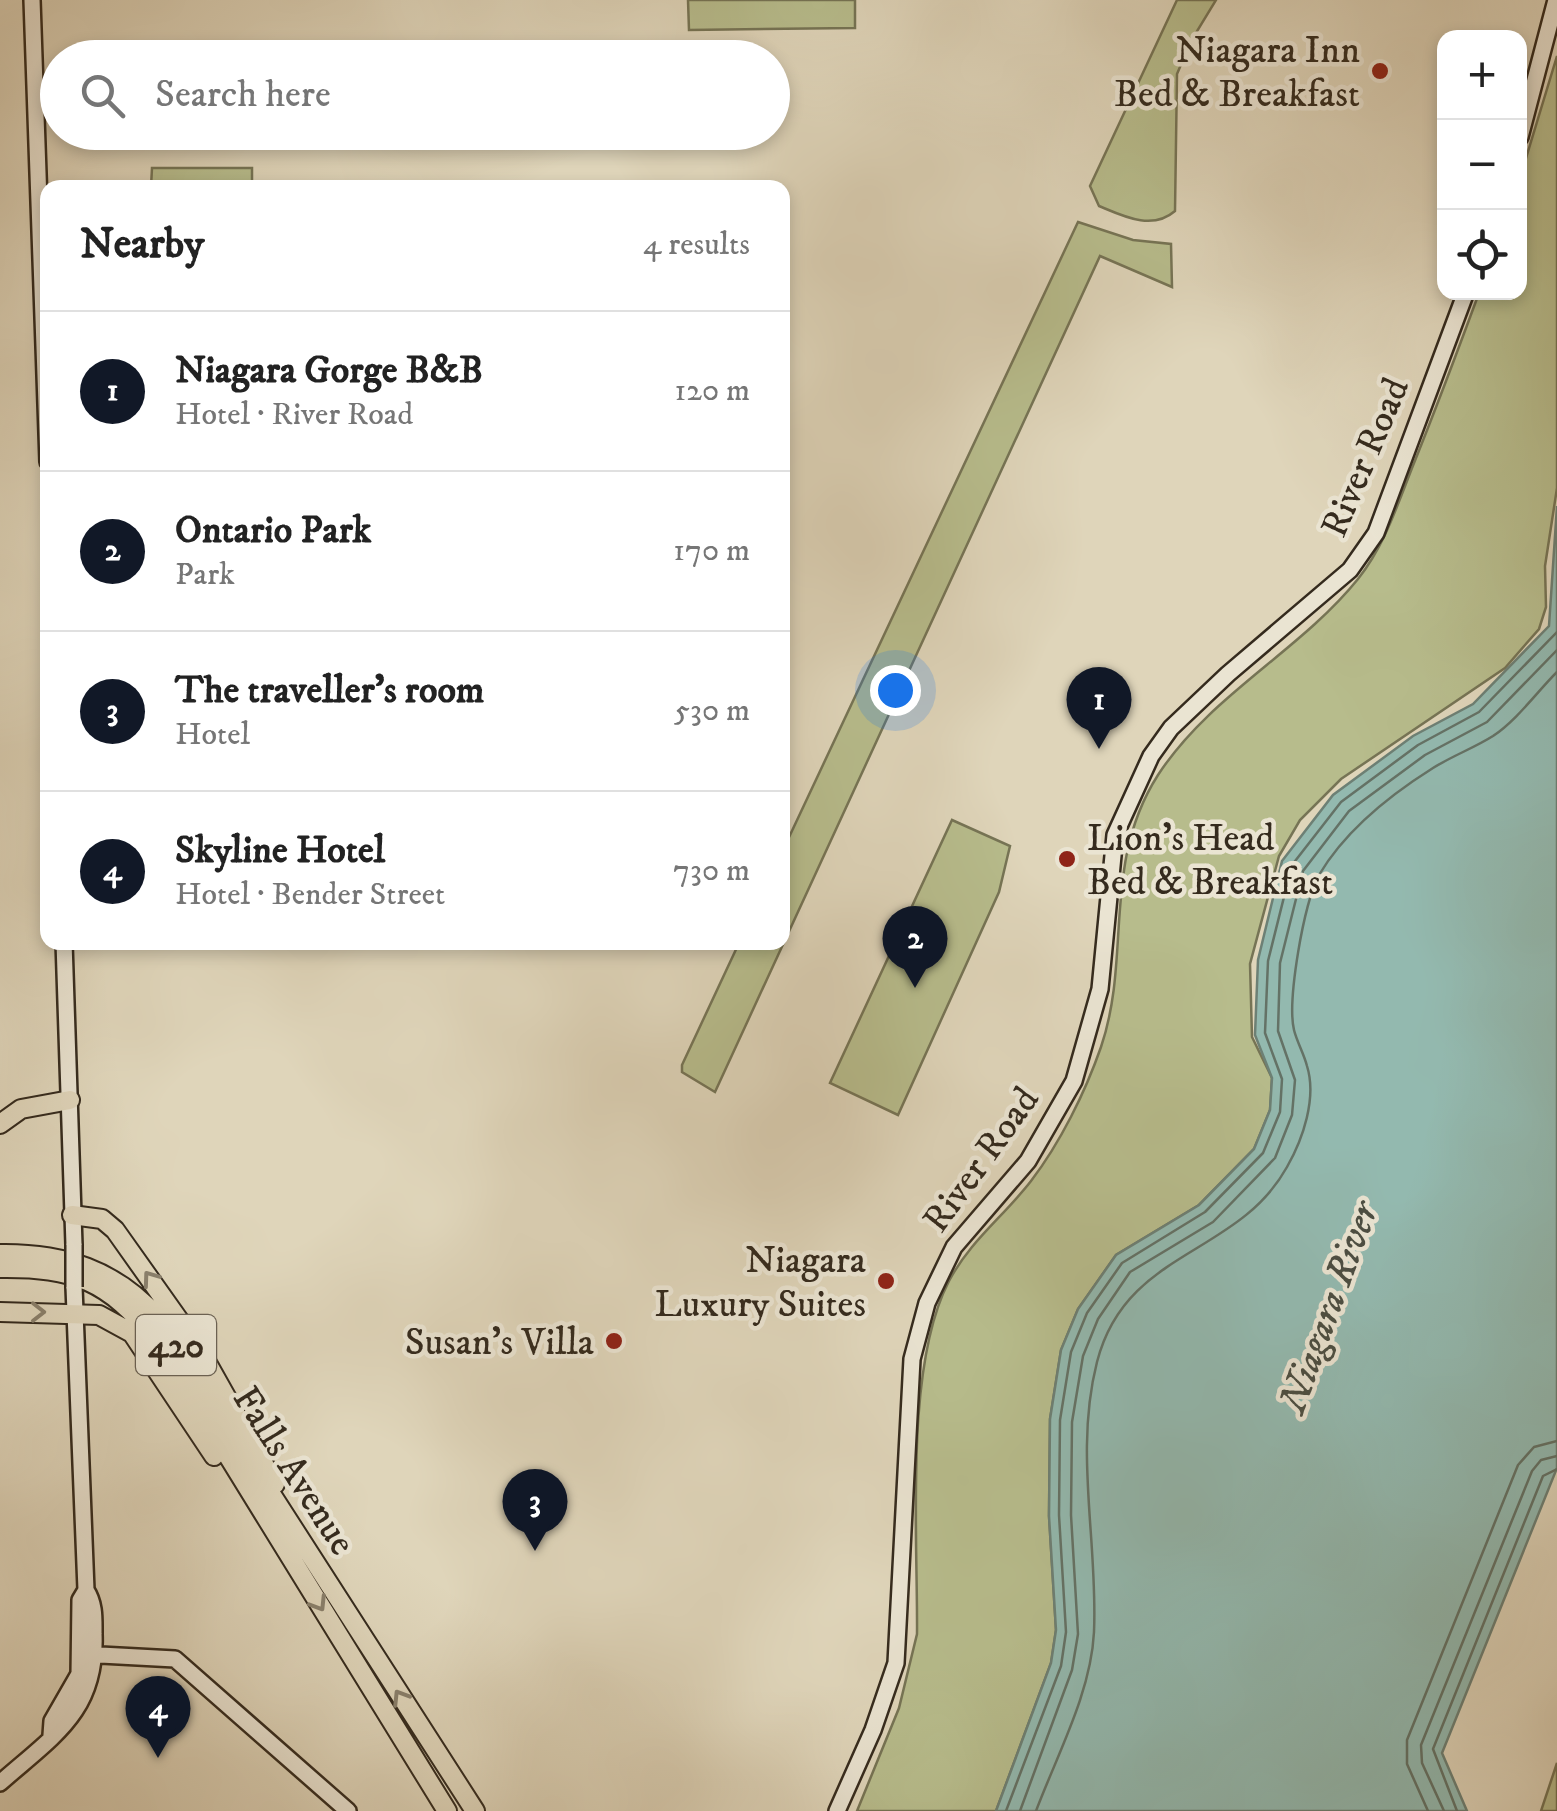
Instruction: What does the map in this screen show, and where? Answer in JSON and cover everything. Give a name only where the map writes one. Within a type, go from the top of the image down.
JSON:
[{"type":"highway","points":[[0,1124],[21,1109],[70,1100]]},
{"type":"highway","points":[[72,1215],[102,1219],[198,1346],[270,1467],[276,1517]]},
{"type":"highway","name":"Falls Avenue","points":[[0,1254],[72,1261],[131,1290],[158,1318],[448,1811]]},
{"type":"highway","name":"Falls Avenue","points":[[0,1268],[71,1273],[94,1281],[125,1302],[156,1339],[452,1780]]},
{"type":"highway","points":[[0,1312],[99,1315],[132,1333],[242,1501],[276,1517]]},
{"type":"highway","points":[[452,1780],[475,1811]]},
{"type":"main road","points":[[32,0],[40,231]]},
{"type":"main road","points":[[1525,120],[1556,0]]},
{"type":"main road","name":"River Road","points":[[837,1811],[873,1730],[896,1663],[912,1359],[921,1321],[954,1248],[1028,1161],[1074,1081],[1100,988],[1116,835],[1132,792],[1171,728],[1350,570],[1364,552],[1376,533],[1463,300]]},
{"type":"main road","points":[[0,1782],[51,1736],[68,1726],[81,1705],[93,1600],[86,1590],[64,950]]},
{"type":"main road","points":[[88,1654],[175,1660],[348,1811]]},
{"type":"main road","name":"Falls Avenue","points":[[452,1780],[467,1811]]},
{"type":"green space","points":[[688,0],[855,0],[855,28],[689,30]]},
{"type":"green space","points":[[1177,0],[1216,0],[1191,41],[1177,74],[1175,211],[1157,220],[1137,220],[1099,206],[1090,186]]},
{"type":"green space","points":[[1557,56],[1557,488],[1545,566],[1546,607],[1539,629],[1505,668],[1341,779],[1300,820],[1279,856],[1250,964],[1252,1037],[1272,1078],[1270,1110],[1254,1149],[1199,1205],[1116,1255],[1078,1309],[1061,1350],[1050,1419],[1049,1516],[1056,1630],[1051,1663],[996,1811],[857,1811],[899,1708],[917,1634],[919,1405],[935,1317],[949,1281],[967,1253],[1042,1166],[1087,1082],[1110,1013],[1129,842],[1140,809],[1158,775],[1203,721],[1309,629],[1358,579],[1390,523],[1476,300],[1527,300],[1527,155]]},
{"type":"green space","points":[[152,168],[252,168],[252,180],[151,180]]},
{"type":"green space","points":[[1078,222],[1133,240],[1171,244],[1172,287],[1100,256],[790,929],[790,835]]},
{"type":"green space","points":[[952,820],[1010,846],[999,892],[898,1115],[830,1083]]},
{"type":"green space","points":[[736,950],[780,950],[715,1092],[682,1072]]},
{"type":"green space","points":[[1557,1763],[1557,1811],[1541,1811]]},
{"type":"water","name":"Niagara River","points":[[1557,506],[1557,1468],[1442,1753],[1467,1811],[996,1811],[1051,1663],[1056,1630],[1049,1516],[1050,1419],[1061,1350],[1078,1309],[1116,1255],[1199,1205],[1254,1149],[1270,1110],[1272,1078],[1255,1035],[1258,960],[1282,861],[1333,795],[1413,736],[1473,704],[1549,626]]},
{"type":"place","name":"Niagara Inn Bed & Breakfast","points":[[1380,71]]},
{"type":"place","name":"Niagara Gorge B&B","points":[[1099,749]]},
{"type":"place","name":"Lion’s Head Bed & Breakfast","points":[[1067,859]]},
{"type":"place","name":"Ontario Park","points":[[915,988]]},
{"type":"place","name":"Niagara Luxury Suites","points":[[886,1281]]},
{"type":"place","name":"Susan’s Villa","points":[[614,1341]]},
{"type":"place","name":"The traveller's room","points":[[535,1551]]},
{"type":"place","name":"Skyline Hotel","points":[[158,1758]]}]
